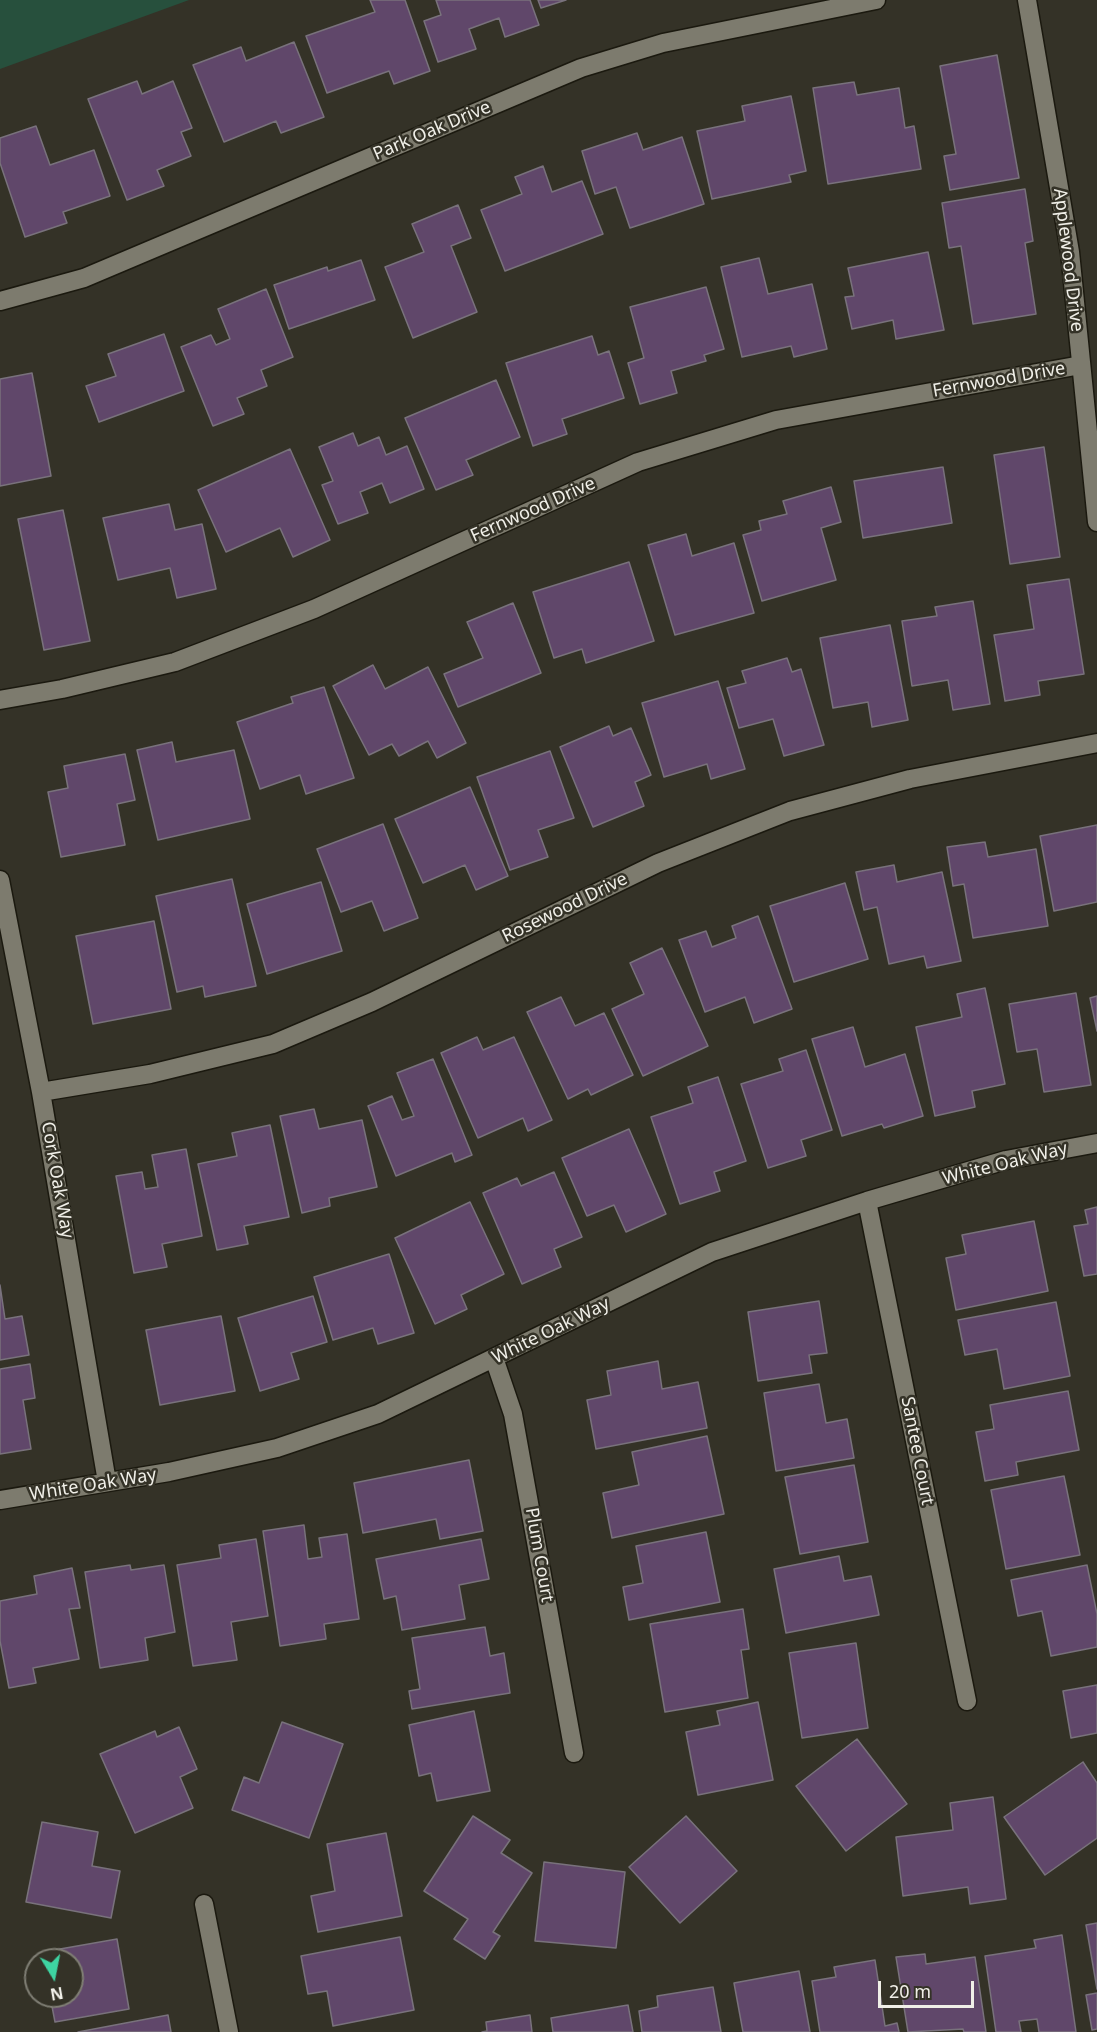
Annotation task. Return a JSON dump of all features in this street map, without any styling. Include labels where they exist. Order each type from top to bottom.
[{"type":"street","name":"Park Oak Drive","points":[[0,301],[84,278],[580,68],[663,43],[876,0]]},
{"type":"street","name":"Applewood Drive","points":[[1027,0],[1070,252],[1097,522]]},
{"type":"street","name":"Fernwood Drive","points":[[0,700],[62,689],[175,662],[314,609],[649,459],[776,420],[1081,365]]},
{"type":"street","name":"Rosewood Drive","points":[[41,1092],[150,1074],[273,1044],[372,1002],[658,863],[790,811],[910,779],[1097,743]]},
{"type":"street","name":"Cork Oak Way","points":[[0,880],[41,1092],[107,1482]]},
{"type":"street","name":"White Oak Way","points":[[0,1500],[169,1472],[277,1448],[378,1414],[712,1252],[867,1201],[1006,1160],[1097,1143]]},
{"type":"street","name":"Santee Court","points":[[867,1201],[967,1701]]},
{"type":"street","name":"Plum Court","points":[[494,1358],[513,1414],[574,1753]]},
{"type":"street","points":[[204,1904],[229,2032]]},
{"type":"green space","points":[[0,0],[189,0],[0,69]]},
{"type":"building","points":[[370,0],[405,0],[430,71],[394,84],[389,71],[327,93],[306,36],[375,12]]},
{"type":"building","points":[[436,0],[530,0],[539,25],[505,37],[499,18],[469,29],[476,49],[438,62],[424,21],[441,15]]},
{"type":"building","points":[[538,0],[566,0],[541,8]]},
{"type":"building","points":[[294,42],[324,117],[281,133],[276,121],[224,142],[193,65],[241,47],[246,61]]},
{"type":"building","points":[[997,55],[1019,178],[950,190],[944,156],[956,154],[940,66]]},
{"type":"building","points":[[137,81],[142,94],[173,81],[192,128],[181,132],[191,156],[157,170],[164,186],[127,200],[88,99]]},
{"type":"building","points":[[854,82],[857,95],[899,88],[905,128],[914,126],[921,169],[828,184],[813,88]]},
{"type":"building","points":[[791,96],[806,171],[789,175],[791,182],[712,199],[697,131],[745,121],[742,106]]},
{"type":"building","points":[[36,126],[50,165],[94,150],[110,196],[63,212],[67,223],[25,237],[0,163],[0,138]]},
{"type":"building","points":[[637,133],[643,150],[682,137],[704,204],[630,228],[616,187],[595,194],[582,151]]},
{"type":"building","points":[[543,166],[552,192],[582,181],[603,234],[505,271],[481,210],[522,194],[515,177]]},
{"type":"building","points":[[1025,189],[1033,241],[1025,243],[1036,314],[973,324],[961,246],[949,248],[942,203]]},
{"type":"building","points":[[458,205],[471,238],[451,246],[477,312],[413,338],[385,267],[424,252],[412,224]]},
{"type":"building","points":[[928,252],[944,330],[896,339],[893,320],[852,329],[845,297],[854,296],[848,268]]},
{"type":"building","points":[[759,258],[768,294],[812,284],[827,349],[794,357],[791,346],[742,357],[721,267]]},
{"type":"building","points":[[361,260],[375,300],[289,329],[274,285],[327,267],[328,271]]},
{"type":"building","points":[[706,287],[724,349],[704,355],[706,361],[671,371],[677,393],[640,404],[628,363],[644,358],[630,307]]},
{"type":"building","points":[[266,289],[293,357],[261,370],[267,386],[237,398],[244,414],[213,426],[181,347],[211,335],[216,345],[230,339],[218,309]]},
{"type":"building","points":[[164,334],[184,391],[99,422],[86,386],[116,376],[108,354]]},
{"type":"building","points":[[592,336],[598,355],[609,351],[624,398],[562,419],[567,434],[533,446],[506,363]]},
{"type":"building","points":[[32,373],[51,476],[0,486],[0,379]]},
{"type":"building","points":[[496,380],[520,437],[466,460],[473,475],[436,490],[405,418]]},
{"type":"building","points":[[353,433],[358,446],[379,437],[386,455],[407,446],[424,489],[390,503],[382,483],[360,492],[368,513],[338,524],[322,485],[333,481],[319,447]]},
{"type":"building","points":[[1044,447],[1060,557],[1010,564],[994,455]]},
{"type":"building","points":[[290,449],[330,540],[293,557],[280,528],[226,552],[198,490]]},
{"type":"building","points":[[943,467],[952,523],[863,538],[854,481]]},
{"type":"building","points":[[831,487],[841,522],[821,528],[836,580],[762,601],[743,535],[761,530],[759,521],[787,514],[783,501]]},
{"type":"building","points":[[169,504],[175,530],[202,524],[216,589],[177,598],[170,568],[118,580],[103,518]]},
{"type":"building","points":[[63,510],[90,641],[44,650],[18,519]]},
{"type":"building","points":[[686,534],[692,556],[734,543],[754,613],[675,635],[648,545]]},
{"type":"building","points":[[629,562],[654,641],[586,663],[582,649],[554,658],[533,592]]},
{"type":"building","points":[[1069,579],[1084,674],[1038,681],[1040,695],[1005,701],[994,635],[1034,629],[1027,585]]},
{"type":"building","points":[[973,601],[990,704],[953,710],[948,680],[912,686],[902,621],[937,616],[935,607]]},
{"type":"building","points":[[513,603],[541,673],[458,707],[444,674],[483,658],[467,622]]},
{"type":"building","points":[[890,625],[908,720],[872,727],[868,702],[833,708],[820,638]]},
{"type":"building","points":[[787,658],[792,672],[801,669],[824,745],[784,756],[773,719],[739,728],[727,688],[746,683],[742,671]]},
{"type":"building","points":[[373,665],[385,689],[428,667],[466,743],[437,758],[428,741],[399,756],[392,744],[369,755],[333,686]]},
{"type":"building","points":[[718,681],[745,769],[711,779],[707,764],[664,777],[642,703]]},
{"type":"building","points":[[324,687],[354,778],[306,794],[300,775],[260,789],[237,722],[293,703],[291,697]]},
{"type":"building","points":[[609,726],[613,736],[631,728],[651,775],[635,782],[644,806],[593,827],[560,747]]},
{"type":"building","points":[[172,742],[176,762],[234,750],[250,819],[158,840],[137,750]]},
{"type":"building","points":[[550,751],[574,818],[538,830],[548,857],[510,870],[477,777]]},
{"type":"building","points":[[125,754],[135,800],[117,804],[125,845],[61,857],[48,792],[68,788],[64,766]]},
{"type":"building","points":[[470,787],[508,876],[476,890],[465,865],[423,883],[395,819]]},
{"type":"building","points":[[383,824],[418,918],[384,931],[372,901],[341,912],[317,849]]},
{"type":"building","points":[[1097,825],[1097,902],[1054,911],[1040,836]]},
{"type":"building","points":[[985,842],[988,857],[1036,849],[1048,926],[973,938],[964,884],[953,886],[947,847]]},
{"type":"building","points":[[894,865],[897,882],[942,872],[961,961],[927,968],[924,956],[889,964],[877,907],[864,910],[856,872]]},
{"type":"building","points":[[232,879],[256,986],[205,997],[203,986],[177,992],[156,896]]},
{"type":"building","points":[[321,882],[342,951],[267,974],[247,904]]},
{"type":"building","points":[[845,883],[868,959],[794,982],[770,906]]},
{"type":"building","points":[[758,916],[792,1009],[754,1023],[745,997],[705,1012],[679,940],[706,931],[712,947],[736,938],[732,926]]},
{"type":"building","points":[[154,921],[171,1009],[93,1024],[76,936]]},
{"type":"building","points":[[662,948],[708,1046],[643,1076],[612,1009],[644,994],[630,963]]},
{"type":"building","points":[[985,988],[1005,1084],[972,1091],[975,1107],[935,1116],[916,1027],[962,1017],[957,994]]},
{"type":"building","points":[[1076,993],[1091,1085],[1044,1092],[1037,1049],[1017,1052],[1009,1004]]},
{"type":"building","points":[[1097,996],[1097,1031],[1090,998]]},
{"type":"building","points":[[561,997],[575,1026],[604,1013],[633,1075],[591,1095],[588,1089],[568,1099],[527,1012]]},
{"type":"building","points":[[853,1027],[865,1067],[905,1054],[923,1116],[884,1128],[882,1124],[842,1136],[812,1039]]},
{"type":"building","points":[[477,1037],[483,1050],[514,1037],[552,1120],[528,1131],[523,1118],[478,1138],[441,1053]]},
{"type":"building","points":[[806,1050],[832,1130],[801,1140],[806,1156],[768,1168],[741,1084],[783,1071],[779,1059]]},
{"type":"building","points":[[433,1059],[472,1155],[455,1162],[452,1153],[396,1176],[368,1106],[392,1096],[402,1120],[414,1116],[397,1073]]},
{"type":"building","points":[[718,1077],[746,1161],[714,1172],[720,1191],[680,1204],[651,1117],[693,1103],[688,1087]]},
{"type":"building","points":[[314,1109],[319,1129],[362,1120],[377,1187],[329,1198],[330,1206],[302,1213],[280,1116]]},
{"type":"building","points":[[270,1125],[289,1217],[244,1226],[248,1244],[217,1250],[198,1164],[237,1156],[232,1133]]},
{"type":"building","points":[[629,1129],[666,1214],[626,1232],[614,1205],[587,1216],[562,1158]]},
{"type":"building","points":[[186,1149],[202,1236],[162,1244],[167,1267],[134,1273],[116,1176],[142,1172],[145,1189],[158,1187],[152,1155]]},
{"type":"building","points":[[554,1172],[582,1237],[554,1249],[561,1267],[522,1284],[483,1193],[517,1178],[521,1186]]},
{"type":"building","points":[[470,1202],[504,1274],[461,1295],[467,1309],[435,1324],[395,1238]]},
{"type":"building","points":[[1097,1207],[1097,1274],[1084,1276],[1074,1226],[1088,1224],[1085,1210]]},
{"type":"building","points":[[1034,1221],[1048,1291],[956,1310],[946,1258],[966,1254],[962,1235]]},
{"type":"building","points":[[389,1254],[414,1333],[378,1344],[373,1328],[333,1340],[314,1277]]},
{"type":"building","points":[[0,1285],[5,1319],[22,1316],[29,1355],[0,1360]]},
{"type":"building","points":[[313,1296],[327,1342],[291,1353],[299,1379],[260,1391],[238,1318]]},
{"type":"building","points":[[819,1301],[827,1353],[809,1355],[812,1373],[758,1381],[748,1312]]},
{"type":"building","points":[[1056,1302],[1070,1376],[1004,1389],[997,1349],[965,1355],[958,1320]]},
{"type":"building","points":[[221,1316],[235,1391],[160,1405],[146,1330]]},
{"type":"building","points":[[658,1361],[662,1389],[698,1382],[707,1428],[596,1449],[587,1400],[611,1395],[607,1371]]},
{"type":"building","points":[[30,1364],[35,1398],[23,1400],[31,1449],[0,1454],[0,1369]]},
{"type":"building","points":[[819,1384],[826,1423],[847,1419],[854,1458],[776,1471],[764,1393]]},
{"type":"building","points":[[1068,1391],[1079,1450],[1016,1462],[1018,1475],[985,1481],[976,1432],[994,1429],[990,1405]]},
{"type":"building","points":[[707,1436],[724,1514],[612,1538],[603,1493],[639,1485],[632,1452]]},
{"type":"building","points":[[469,1460],[483,1531],[440,1539],[436,1519],[363,1533],[354,1483]]},
{"type":"building","points":[[854,1465],[868,1542],[800,1554],[785,1477]]},
{"type":"building","points":[[1064,1476],[1080,1555],[1006,1569],[991,1490]]},
{"type":"building","points":[[304,1525],[308,1559],[322,1557],[319,1538],[347,1534],[359,1619],[324,1624],[326,1639],[280,1646],[263,1531]]},
{"type":"building","points":[[706,1532],[720,1602],[629,1620],[623,1587],[643,1583],[636,1546]]},
{"type":"building","points":[[256,1539],[268,1616],[231,1622],[237,1660],[193,1666],[177,1565],[221,1558],[219,1545]]},
{"type":"building","points":[[481,1539],[489,1579],[459,1585],[465,1619],[402,1630],[396,1596],[384,1599],[376,1559]]},
{"type":"building","points":[[839,1556],[844,1581],[871,1576],[879,1615],[786,1633],[774,1569]]},
{"type":"building","points":[[130,1565],[131,1570],[164,1565],[175,1632],[145,1638],[148,1660],[100,1668],[85,1572]]},
{"type":"building","points":[[1087,1565],[1097,1614],[1097,1647],[1051,1656],[1042,1611],[1018,1616],[1011,1580]]},
{"type":"building","points":[[72,1568],[80,1608],[69,1609],[79,1659],[33,1668],[36,1683],[9,1688],[0,1641],[0,1601],[37,1594],[34,1576]]},
{"type":"building","points":[[743,1609],[749,1649],[741,1650],[748,1698],[665,1712],[650,1624]]},
{"type":"building","points":[[485,1627],[490,1656],[504,1653],[510,1693],[412,1709],[409,1691],[420,1689],[412,1638]]},
{"type":"building","points":[[856,1643],[868,1728],[802,1738],[789,1653]]},
{"type":"building","points":[[1097,1685],[1097,1733],[1071,1738],[1063,1691]]},
{"type":"building","points":[[758,1702],[773,1780],[698,1795],[686,1732],[720,1725],[717,1711]]},
{"type":"building","points":[[474,1711],[490,1791],[437,1801],[431,1773],[419,1776],[409,1725]]},
{"type":"building","points":[[282,1722],[343,1744],[309,1838],[232,1810],[244,1777],[259,1783]]},
{"type":"building","points":[[179,1727],[197,1769],[180,1777],[193,1808],[135,1833],[100,1754],[155,1731],[157,1737]]},
{"type":"building","points":[[857,1739],[907,1804],[846,1851],[796,1786]]},
{"type":"building","points":[[1083,1762],[1097,1783],[1097,1838],[1045,1875],[1004,1817]]},
{"type":"building","points":[[993,1797],[1006,1899],[970,1904],[968,1887],[903,1896],[896,1837],[953,1830],[950,1803]]},
{"type":"building","points":[[473,1816],[510,1840],[501,1853],[532,1873],[493,1932],[500,1936],[485,1959],[454,1939],[468,1919],[424,1891]]},
{"type":"building","points":[[686,1816],[737,1871],[680,1923],[629,1867]]},
{"type":"building","points":[[42,1822],[98,1832],[92,1866],[120,1871],[111,1918],[26,1902]]},
{"type":"building","points":[[386,1833],[402,1916],[318,1932],[311,1896],[335,1891],[327,1844]]},
{"type":"building","points":[[544,1862],[625,1872],[616,1948],[535,1941]]},
{"type":"building","points":[[1097,1923],[1097,1989],[1086,1925]]},
{"type":"building","points":[[1062,1935],[1076,2032],[1039,2032],[1037,2019],[1019,2021],[1021,2032],[996,2032],[985,1956],[1036,1948],[1034,1940]]},
{"type":"building","points":[[400,1937],[414,2010],[333,2026],[327,1991],[308,1994],[301,1956]]},
{"type":"building","points":[[117,1939],[129,2009],[55,2022],[52,2008],[84,2008],[84,1948],[66,1948]]},
{"type":"building","points":[[925,1954],[926,1964],[975,1957],[986,2032],[964,2032],[963,2029],[908,2032],[896,1957]]},
{"type":"building","points":[[875,1960],[885,2026],[897,2023],[899,2032],[820,2032],[812,1981],[836,1977],[834,1967]]},
{"type":"building","points":[[799,1971],[810,2032],[743,2032],[734,1983]]},
{"type":"building","points":[[713,1987],[721,2032],[642,2032],[639,2011],[658,2007],[657,1996]]},
{"type":"building","points":[[1097,1993],[1097,2029],[1092,2030],[1086,1995]]},
{"type":"building","points":[[628,2005],[633,2032],[553,2032],[551,2018]]},
{"type":"building","points":[[168,2015],[171,2032],[78,2032]]},
{"type":"building","points":[[530,2015],[532,2032],[482,2032],[487,2031],[486,2022]]}]
